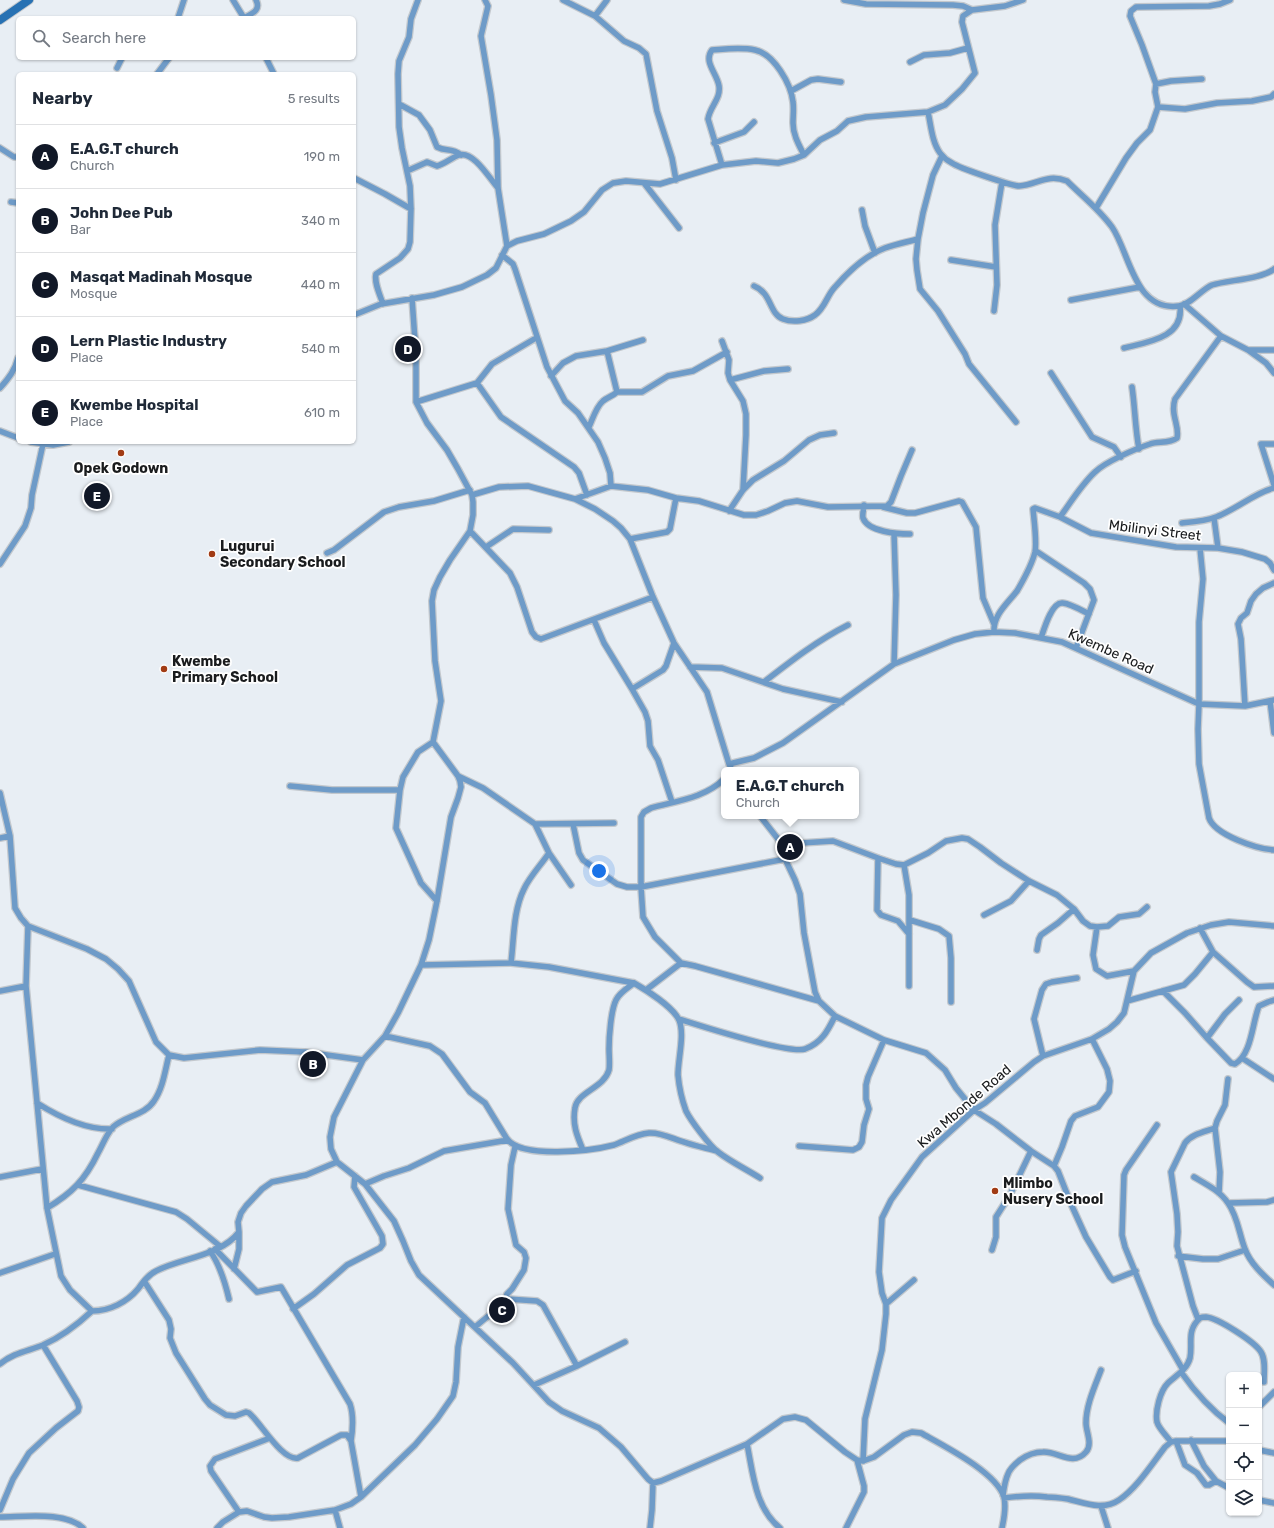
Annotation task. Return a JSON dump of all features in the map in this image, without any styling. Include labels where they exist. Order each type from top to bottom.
[{"type":"street","points":[[0,20],[29,0]]},
{"type":"street","points":[[179,16],[184,0]]},
{"type":"street","points":[[233,0],[243,16]]},
{"type":"street","points":[[248,16],[258,8],[256,0]]},
{"type":"street","points":[[384,304],[375,277],[376,274],[400,258],[408,249],[410,242],[411,209],[407,171],[402,148],[398,74],[399,61],[409,37],[411,19],[418,0]]},
{"type":"street","points":[[485,0],[488,6],[481,36],[497,140],[498,188],[507,246]]},
{"type":"street","points":[[563,0],[595,16],[624,41],[639,48],[646,54],[657,111],[672,158],[676,180]]},
{"type":"street","points":[[595,16],[607,0]]},
{"type":"street","points":[[844,0],[866,4],[953,5],[963,6],[972,10]]},
{"type":"street","points":[[356,314],[369,308],[384,304],[434,295],[462,287],[487,275],[496,268],[507,246],[517,241],[544,234],[571,222],[584,212],[602,190],[613,183],[626,181],[660,184],[722,165],[756,161],[778,163],[804,155],[820,140],[837,131],[848,121],[866,116],[928,112],[945,105],[962,90],[975,73],[962,22],[964,16],[972,10],[1005,6],[1023,0]]},
{"type":"street","points":[[1096,208],[1126,158],[1137,143],[1150,130],[1158,107],[1156,84],[1130,16],[1131,11],[1136,7],[1209,6],[1230,0]]},
{"type":"street","points":[[722,165],[714,143],[708,118],[709,112],[718,99],[719,86],[708,60],[709,54],[712,50],[733,48],[756,50],[773,61],[782,73],[791,91],[794,103],[794,136],[804,155]]},
{"type":"street","points":[[910,62],[924,55],[950,53],[968,48]]},
{"type":"street","points":[[117,68],[121,60]]},
{"type":"street","points":[[158,72],[168,60]]},
{"type":"street","points":[[267,60],[273,72]]},
{"type":"street","points":[[791,91],[810,80],[818,79],[841,82]]},
{"type":"street","points":[[1156,84],[1171,81],[1202,79]]},
{"type":"street","points":[[1158,107],[1185,108],[1217,103],[1252,101],[1271,97],[1274,94]]},
{"type":"street","points":[[399,104],[419,115],[430,130],[437,147],[444,150],[452,150],[461,155]]},
{"type":"street","points":[[928,112],[937,149],[942,156],[953,164],[1002,182],[1018,186],[1032,184],[1044,178],[1061,179],[1067,181],[1096,208],[1112,228],[1125,254],[1130,270],[1140,287],[1154,302],[1165,305],[1182,305],[1211,286],[1262,275],[1274,270]]},
{"type":"street","points":[[714,143],[744,132],[754,122]]},
{"type":"street","points":[[0,148],[16,157]]},
{"type":"street","points":[[407,171],[427,162],[440,166],[461,155],[468,155],[476,161],[498,188]]},
{"type":"street","points":[[942,156],[930,189],[918,239],[916,259],[920,288],[938,311],[965,354],[968,364],[1016,422]]},
{"type":"street","points":[[356,179],[411,209]]},
{"type":"street","points":[[994,312],[997,285],[995,225],[1002,182]]},
{"type":"street","points":[[644,183],[679,228]]},
{"type":"street","points":[[11,202],[16,203]]},
{"type":"street","points":[[862,210],[865,226],[875,253]]},
{"type":"street","points":[[754,286],[763,290],[776,314],[781,318],[793,321],[805,319],[816,315],[832,290],[842,278],[875,253],[886,248],[918,239]]},
{"type":"street","points":[[502,255],[513,264],[536,338],[551,376],[565,401],[578,413],[589,427],[606,458],[610,472],[611,486]]},
{"type":"street","points":[[951,260],[996,267]]},
{"type":"street","points":[[1071,300],[1140,287]]},
{"type":"street","points":[[412,298],[416,355],[416,402],[427,423],[447,450],[471,493],[473,515],[470,532],[446,565],[433,596],[432,622],[435,661],[441,701],[433,742],[418,752],[403,777],[400,790],[396,828],[421,883],[437,901]]},
{"type":"street","points":[[1182,305],[1221,336],[1248,350],[1266,363],[1274,373]]},
{"type":"street","points":[[1124,348],[1159,340],[1172,331],[1180,318],[1182,305]]},
{"type":"street","points":[[1060,517],[1096,472],[1114,460],[1151,443],[1173,441],[1177,438],[1178,434],[1173,415],[1175,399],[1221,336]]},
{"type":"street","points":[[416,402],[477,384],[492,364],[536,338]]},
{"type":"street","points":[[551,376],[563,364],[576,356],[607,351],[643,340]]},
{"type":"street","points":[[722,341],[728,360],[728,373],[730,380],[740,395],[746,414],[743,490]]},
{"type":"street","points":[[1248,350],[1274,350]]},
{"type":"street","points":[[607,351],[617,392]]},
{"type":"street","points":[[589,427],[599,406],[617,392],[642,392],[668,376],[693,371],[726,352]]},
{"type":"street","points":[[0,388],[10,377],[16,365]]},
{"type":"street","points":[[730,380],[764,371],[788,369]]},
{"type":"street","points":[[1051,373],[1092,437],[1114,447],[1121,457]]},
{"type":"street","points":[[477,384],[501,417],[574,467],[579,473],[587,495]]},
{"type":"street","points":[[1132,387],[1135,408],[1135,428],[1139,449]]},
{"type":"street","points":[[0,431],[16,437]]},
{"type":"street","points":[[729,511],[743,490],[754,480],[795,453],[809,440],[820,435],[834,433]]},
{"type":"street","points":[[0,564],[25,526],[31,508],[32,494],[43,444],[58,444]]},
{"type":"street","points":[[1182,523],[1214,518],[1274,487],[1260,444],[1274,444]]},
{"type":"street","points":[[880,507],[887,506],[891,502],[912,450]]},
{"type":"street","points":[[327,553],[334,550],[384,512],[399,507],[499,487],[528,486],[575,499],[595,509],[613,521],[630,539],[653,597],[674,643],[711,700],[730,767]]},
{"type":"street","points":[[575,499],[611,486],[648,490],[676,498],[699,501],[744,515],[756,515],[785,503],[797,501],[828,506],[864,505],[907,513],[915,513],[959,501],[962,502],[976,527],[983,598],[994,624]]},
{"type":"street","points":[[630,539],[667,532],[670,530],[676,498]]},
{"type":"street","points":[[864,505],[863,516],[867,524],[874,528],[894,534],[910,534]]},
{"type":"street","name":"Mbilinyi Street","points":[[1036,550],[1033,509],[1035,508],[1060,517],[1083,529],[1099,535],[1176,547],[1218,548],[1242,552],[1265,559],[1270,563],[1274,570]]},
{"type":"street","points":[[1214,518],[1218,548]]},
{"type":"street","points":[[486,547],[513,529],[549,530]]},
{"type":"street","points":[[470,532],[510,573],[517,588],[532,632],[540,639],[653,597]]},
{"type":"street","points":[[894,534],[896,595],[894,664]]},
{"type":"street","points":[[1200,548],[1203,579],[1198,622],[1199,764],[1211,823],[1216,828],[1237,840],[1267,850],[1274,850]]},
{"type":"street","points":[[994,632],[996,616],[1017,590],[1025,577],[1036,550],[1084,583],[1090,589],[1094,600],[1076,648]]},
{"type":"street","points":[[1245,706],[1241,639],[1238,624],[1241,618],[1247,613],[1251,601],[1256,594],[1263,588],[1274,583]]},
{"type":"street","points":[[1041,638],[1053,607],[1059,603],[1064,603],[1089,614]]},
{"type":"street","points":[[594,620],[604,643],[645,712],[648,721],[650,746],[658,760],[672,802]]},
{"type":"street","points":[[764,682],[792,660],[848,624]]},
{"type":"street","name":"Kwembe Road","points":[[729,764],[754,758],[782,743],[894,664],[954,640],[974,634],[994,632],[1015,633],[1062,642],[1199,704],[1245,706],[1272,700]]},
{"type":"street","points":[[632,689],[663,670],[668,661],[674,643]]},
{"type":"street","points":[[690,667],[722,668],[783,689],[842,702]]},
{"type":"street","points":[[1272,700],[1274,733]]},
{"type":"street","points":[[433,742],[458,776],[461,787],[451,817],[429,940],[421,965],[398,1013],[385,1036],[363,1060],[334,1117],[330,1137],[331,1149],[338,1162],[365,1184],[394,1222],[411,1261],[420,1275],[464,1318],[514,1363],[549,1402],[562,1411],[599,1428],[621,1447],[653,1483]]},
{"type":"street","points":[[458,776],[484,788],[535,824],[549,853],[571,885]]},
{"type":"street","points":[[721,782],[710,791],[698,796],[651,808],[644,812],[641,817],[641,887],[643,917],[655,937],[680,963],[819,1001]]},
{"type":"street","points":[[290,786],[332,790],[400,790]]},
{"type":"street","points":[[0,793],[10,836],[15,908],[21,918],[28,926],[45,934],[87,949],[106,959],[118,969],[129,981],[156,1042],[169,1055],[184,1058],[260,1050],[305,1052],[363,1060]]},
{"type":"street","points":[[762,819],[778,839],[800,894],[804,932],[815,992],[819,1001],[835,1016],[884,1040],[926,1053],[937,1062],[945,1070],[956,1088],[974,1110],[996,1124],[1030,1151],[1054,1166],[1058,1171],[1086,1237],[1110,1277],[1113,1280],[1136,1271]]},
{"type":"street","points":[[535,824],[614,824]]},
{"type":"street","points":[[573,824],[579,853],[583,860],[617,884],[628,887],[641,887],[785,859]]},
{"type":"street","points":[[0,838],[10,836]]},
{"type":"street","points":[[778,839],[801,843],[833,841],[878,858],[904,865],[928,853],[946,841],[954,838],[968,839],[1029,881],[1057,895],[1074,909],[1083,921],[1097,927],[1108,926],[1119,917],[1139,914],[1147,907]]},
{"type":"street","points":[[511,963],[517,912],[521,897],[529,881],[549,853]]},
{"type":"street","points":[[878,858],[877,910],[881,915],[898,921],[909,934]]},
{"type":"street","points":[[904,865],[909,895],[909,986]]},
{"type":"street","points":[[984,916],[1011,901],[1029,881]]},
{"type":"street","points":[[1038,950],[1039,938],[1041,935],[1074,909]]},
{"type":"street","points":[[910,920],[940,929],[949,936],[951,958],[951,1002]]},
{"type":"street","points":[[1097,927],[1094,955],[1096,969],[1107,976],[1134,971],[1151,953],[1200,928],[1229,922],[1274,926],[1274,929]]},
{"type":"street","points":[[28,926],[26,986],[42,1169],[47,1208],[56,1254],[64,1283],[92,1311]]},
{"type":"street","points":[[1200,928],[1214,952],[1247,982],[1254,987],[1274,986]]},
{"type":"street","points":[[1127,1001],[1179,987],[1188,982],[1214,952]]},
{"type":"street","points":[[421,965],[511,963],[549,967],[634,983],[664,1004],[679,1019],[766,1044],[793,1050],[804,1049],[824,1036],[835,1016]]},
{"type":"street","points":[[646,990],[680,963]]},
{"type":"street","name":"Kwa Mbonde Road","points":[[846,1528],[864,1492],[860,1460],[865,1419],[882,1350],[886,1304],[882,1293],[879,1272],[882,1224],[885,1211],[891,1200],[922,1157],[974,1110],[1043,1056],[1092,1039],[1109,1029],[1117,1022],[1124,1013],[1134,971]]},
{"type":"street","points":[[1043,1056],[1034,1019],[1042,990],[1046,984],[1077,978]]},
{"type":"street","points":[[583,1150],[573,1123],[575,1107],[580,1099],[606,1077],[609,1069],[609,1039],[614,1005],[616,999],[621,993],[634,983]]},
{"type":"street","points":[[0,992],[26,986]]},
{"type":"street","points":[[1163,991],[1231,1063],[1235,1064],[1242,1058],[1249,1043],[1259,1006],[1274,1000]]},
{"type":"street","points":[[1207,1038],[1225,1014],[1239,1000]]},
{"type":"street","points":[[679,1019],[681,1029],[678,1074],[686,1111],[696,1126],[717,1151]]},
{"type":"street","points":[[385,1036],[430,1046],[436,1049],[448,1062],[470,1092],[485,1103],[508,1140],[515,1146],[539,1151],[569,1152],[613,1145],[648,1133],[662,1135],[717,1151],[760,1178]]},
{"type":"street","points":[[1054,1166],[1071,1121],[1075,1116],[1098,1107],[1109,1092],[1110,1081],[1107,1068],[1092,1039]]},
{"type":"street","points":[[799,1146],[853,1150],[859,1147],[862,1142],[864,1125],[869,1109],[866,1099],[866,1085],[884,1040]]},
{"type":"street","points":[[47,1208],[63,1198],[78,1184],[95,1159],[112,1129],[151,1105],[160,1090],[169,1055]]},
{"type":"street","points":[[1242,1058],[1274,1079]]},
{"type":"street","points":[[1220,1193],[1220,1172],[1215,1128],[1225,1105],[1228,1079]]},
{"type":"street","points":[[37,1103],[50,1112],[92,1128],[112,1129]]},
{"type":"street","points":[[1157,1125],[1124,1175],[1122,1235],[1125,1247],[1156,1323],[1182,1371],[1192,1387],[1205,1402],[1226,1420]]},
{"type":"street","points":[[1198,1319],[1178,1256],[1177,1214],[1171,1172],[1188,1139],[1192,1136],[1215,1128]]},
{"type":"street","points":[[365,1184],[408,1168],[444,1151],[508,1140]]},
{"type":"street","points":[[475,1327],[500,1308],[507,1299],[507,1294],[524,1270],[526,1258],[524,1252],[516,1245],[508,1209],[511,1165],[515,1146]]},
{"type":"street","points":[[992,1250],[996,1237],[996,1217],[1010,1195],[1030,1151]]},
{"type":"street","points":[[234,1269],[239,1249],[238,1222],[241,1213],[262,1189],[272,1182],[306,1175],[338,1162]]},
{"type":"street","points":[[0,1177],[42,1169]]},
{"type":"street","points":[[293,1309],[314,1294],[347,1265],[380,1248],[383,1244],[382,1236],[354,1187],[355,1176]]},
{"type":"street","points":[[1194,1177],[1220,1193],[1228,1203],[1235,1215],[1245,1250],[1261,1273],[1274,1285]]},
{"type":"street","points":[[78,1184],[176,1212],[187,1219],[257,1292],[281,1287],[350,1404],[353,1412],[351,1441],[361,1497]]},
{"type":"street","points":[[1228,1203],[1268,1202],[1274,1200]]},
{"type":"street","points":[[0,1364],[7,1358],[20,1352],[43,1345],[67,1331],[92,1311],[104,1310],[117,1306],[137,1290],[153,1272],[163,1267],[215,1249],[230,1242],[239,1232]]},
{"type":"street","points":[[215,1249],[215,1258],[229,1299]]},
{"type":"street","points":[[1178,1256],[1218,1259],[1245,1250]]},
{"type":"street","points":[[0,1273],[56,1254]]},
{"type":"street","points":[[886,1304],[914,1280]]},
{"type":"street","points":[[144,1281],[169,1320],[171,1329],[170,1338],[176,1353],[205,1399],[210,1404],[226,1415],[235,1416],[246,1412],[249,1413],[288,1457],[294,1459],[341,1435],[347,1435],[351,1441]]},
{"type":"street","points":[[507,1299],[536,1301],[544,1305],[577,1366]]},
{"type":"street","points":[[1216,1481],[1206,1485],[1197,1473],[1185,1465],[1174,1442],[1157,1422],[1157,1410],[1164,1387],[1182,1371],[1190,1358],[1190,1343],[1193,1326],[1198,1319],[1206,1317],[1224,1324],[1254,1345],[1261,1352],[1264,1360],[1264,1382]]},
{"type":"street","points":[[217,1528],[223,1522],[239,1512],[246,1511],[272,1518],[335,1510],[350,1504],[361,1497],[415,1446],[437,1419],[452,1396],[456,1382],[458,1347],[464,1318]]},
{"type":"street","points":[[534,1385],[625,1342]]},
{"type":"street","points":[[0,1510],[13,1479],[29,1453],[56,1428],[78,1411],[78,1401],[43,1345]]},
{"type":"street","points":[[1002,1528],[1004,1521],[1003,1496],[1008,1473],[1015,1464],[1029,1454],[1044,1452],[1057,1454],[1068,1459],[1074,1459],[1084,1454],[1088,1449],[1089,1443],[1086,1422],[1087,1412],[1101,1370]]},
{"type":"street","points":[[1262,1404],[1274,1392]]},
{"type":"street","points":[[653,1483],[661,1481],[747,1444],[783,1419],[795,1417],[806,1420],[830,1441],[860,1460],[874,1457],[904,1435],[912,1432],[921,1433],[971,1463],[994,1480],[1003,1496]]},
{"type":"street","points":[[239,1512],[211,1471],[210,1466],[216,1459],[270,1438]]},
{"type":"street","points":[[1003,1496],[1045,1496],[1101,1506],[1115,1503],[1124,1496],[1165,1447],[1174,1442],[1226,1439]]},
{"type":"street","points":[[1191,1440],[1204,1466],[1216,1481],[1226,1486]]},
{"type":"street","points":[[747,1444],[762,1507],[768,1516],[780,1528]]},
{"type":"street","points":[[1262,1451],[1274,1453]]},
{"type":"street","points":[[650,1528],[653,1483]]},
{"type":"street","points":[[1262,1501],[1274,1503]]},
{"type":"street","points":[[1101,1506],[1108,1528]]},
{"type":"street","points":[[335,1510],[340,1528]]},
{"type":"street","points":[[0,1517],[65,1518],[77,1523],[83,1528]]},
{"type":"place","name":"Lern Plastic Industry","points":[[408,349]]},
{"type":"place","name":"Opek Godown","points":[[121,453]]},
{"type":"place","name":"Kwembe Hospital","points":[[97,496]]},
{"type":"place","name":"Lugurui Secondary School","points":[[212,554]]},
{"type":"place","name":"Kwembe Primary School","points":[[164,669]]},
{"type":"place","name":"E.A.G.T church","points":[[790,847]]},
{"type":"place","name":"John Dee Pub","points":[[313,1064]]},
{"type":"place","name":"Mlimbo Nusery School","points":[[995,1191]]},
{"type":"place","name":"Masqat Madinah Mosque","points":[[502,1310]]}]
